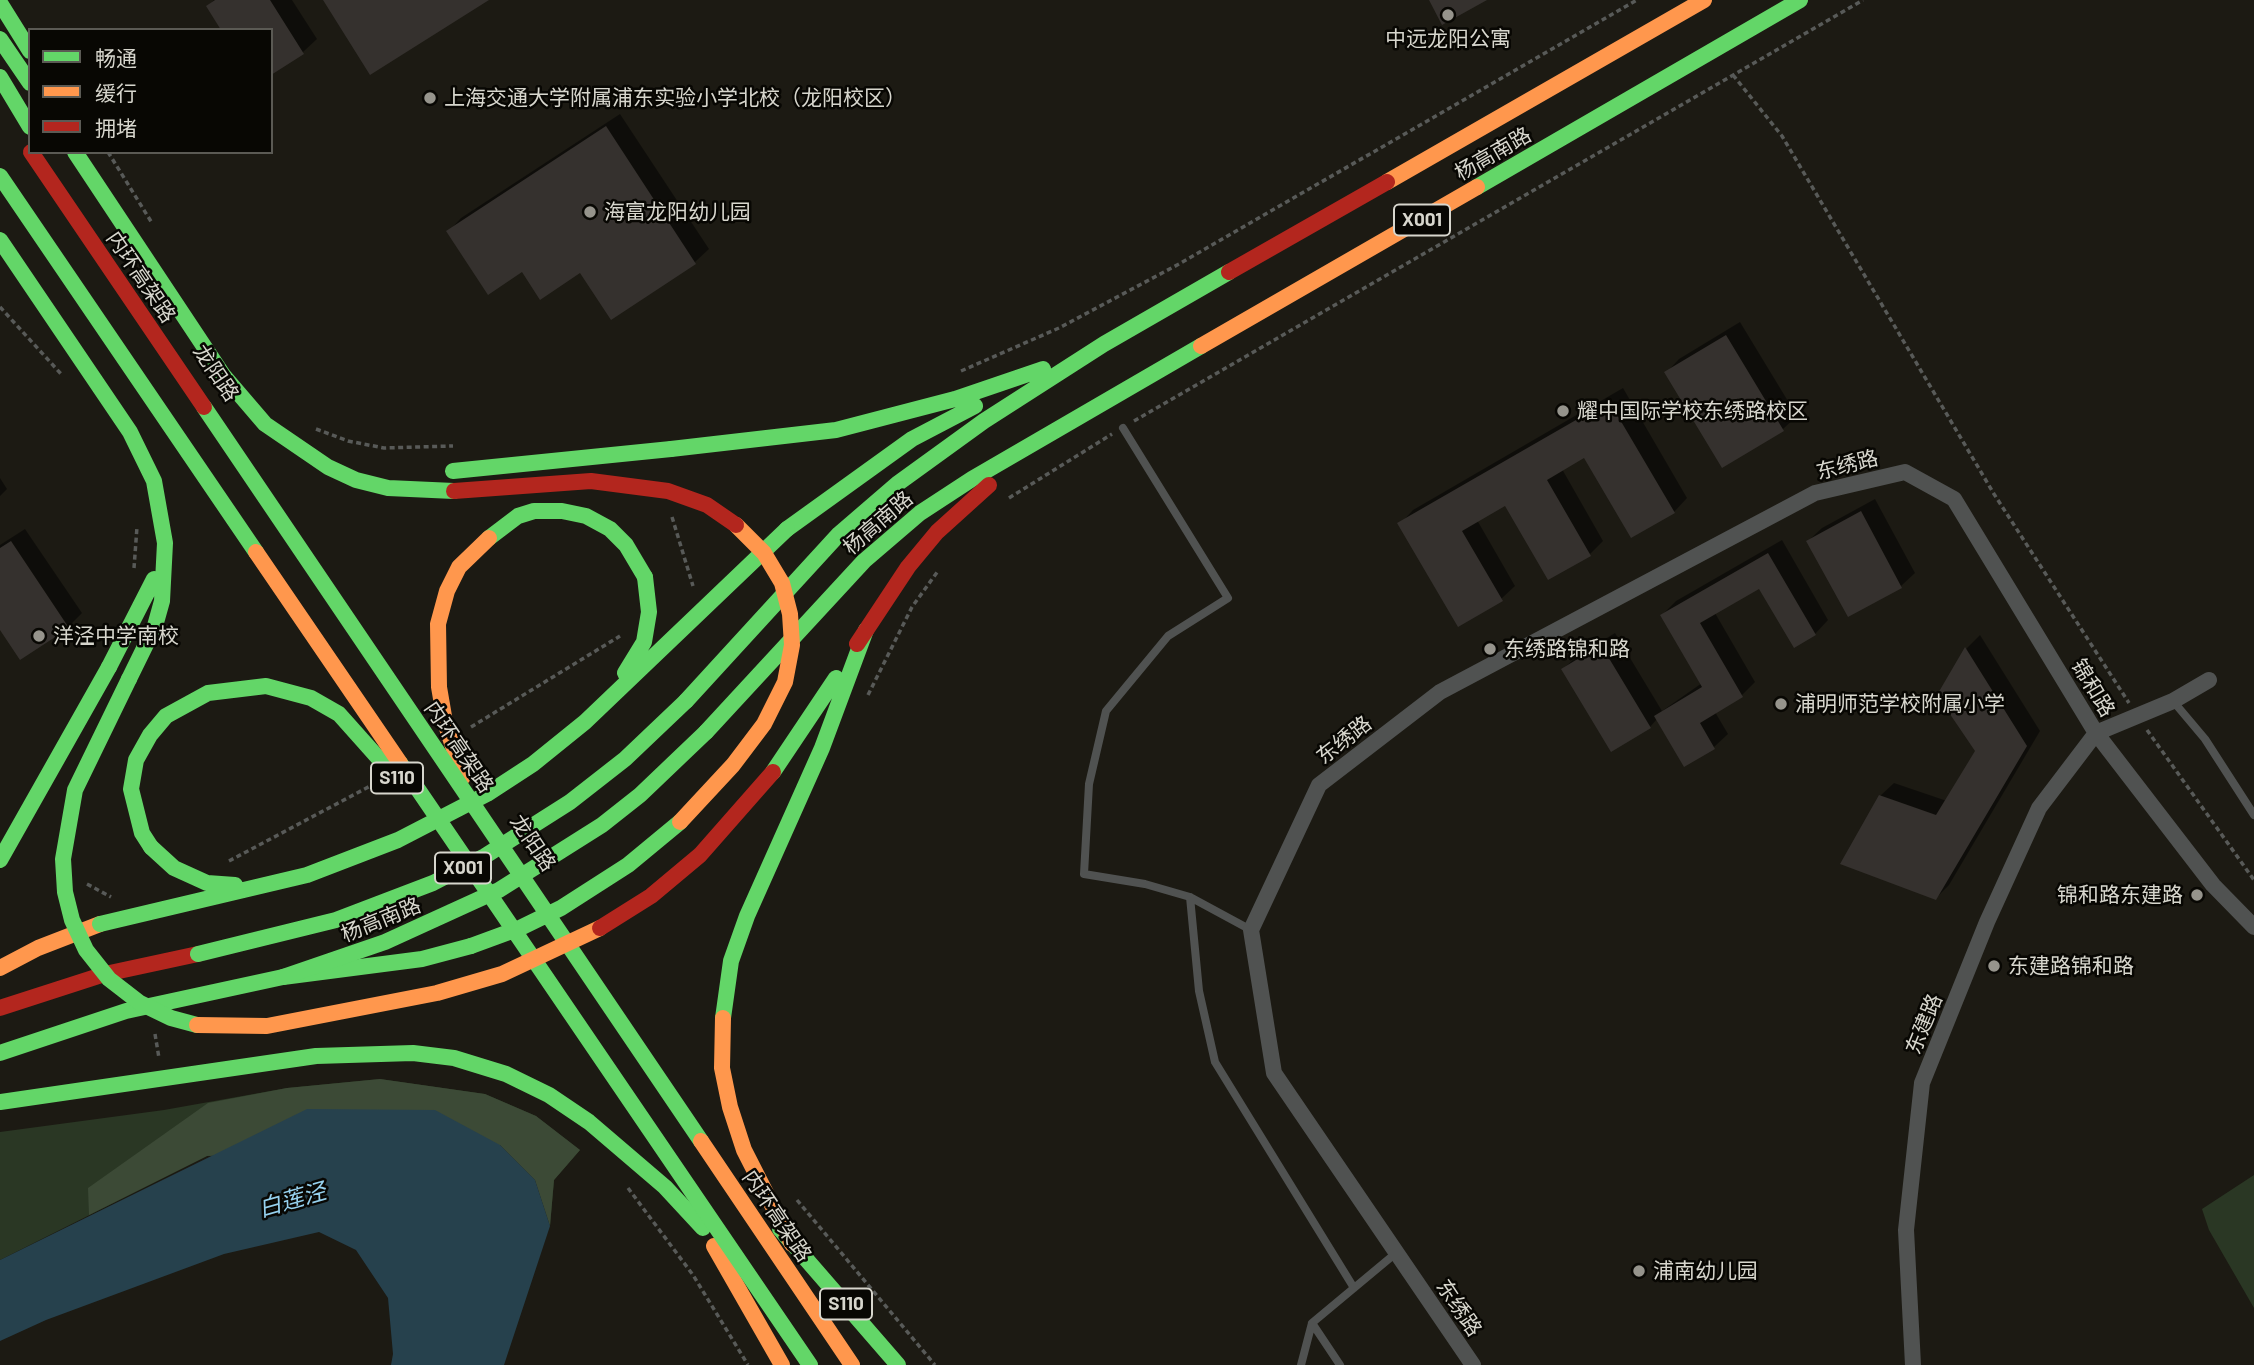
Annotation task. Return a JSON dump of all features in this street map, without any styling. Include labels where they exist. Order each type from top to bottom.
[{"type":"main road","name":"杨高南路","points":[[0,1008],[105,974],[336,920],[433,883],[543,821],[597,783],[686,701],[822,552],[878,501],[984,421],[1104,344],[1704,0]]},
{"type":"main road","name":"杨高南路","points":[[0,1053],[126,1011],[283,976],[385,943],[499,890],[602,825],[640,795],[706,732],[832,595],[911,521],[972,479],[1800,0]]},
{"type":"main road","points":[[0,3],[28,48]]},
{"type":"main road","points":[[0,39],[28,80]]},
{"type":"main road","points":[[0,77],[28,124]]},
{"type":"main road","points":[[0,99],[28,135]]},
{"type":"main road","name":"内环高架路","points":[[0,106],[28,141]]},
{"type":"main road","name":"内环高架路","points":[[39,154],[852,1365]]},
{"type":"main road","name":"龙阳路","points":[[39,154],[695,1120],[792,1244],[898,1365]]},
{"type":"main road","points":[[76,154],[244,402],[283,439],[328,467],[367,483],[388,488],[454,491],[591,481],[668,491],[707,505],[737,526],[764,553],[782,583],[790,614],[792,645],[785,682],[764,724],[704,799],[628,865],[561,908],[520,928],[422,959],[283,976]]},
{"type":"main road","points":[[83,154],[108,203]]},
{"type":"main road","points":[[0,176],[810,1365]]},
{"type":"main road","name":"S110","points":[[0,199],[703,1228],[782,1365]]},
{"type":"main road","points":[[0,240],[42,299],[145,457],[161,510],[165,543],[162,601],[155,626],[75,790],[63,859],[65,892],[72,920],[86,950],[109,979],[140,1003],[171,1018],[202,1026],[267,1026],[401,1001],[502,974],[591,934],[651,896],[700,855],[738,815],[773,772],[908,567],[937,532],[1044,439]]},
{"type":"main road","points":[[0,258],[42,299]]},
{"type":"main road","points":[[304,452],[355,470],[381,474],[440,472],[785,437],[886,419],[1032,373],[1104,344]]},
{"type":"main road","points":[[0,968],[38,948],[100,924],[307,875],[398,840],[487,794],[533,764],[584,722],[787,528],[912,439],[1104,344]]},
{"type":"main road","points":[[463,777],[445,722],[439,687],[438,624],[447,591],[459,567],[480,544],[518,516],[534,511],[562,511],[586,516],[610,529],[626,545],[645,577],[649,612],[645,642],[626,673],[584,722]]},
{"type":"main road","points":[[0,860],[109,667],[155,579],[165,543]]},
{"type":"main road","points":[[792,1244],[744,1150],[730,1107],[722,1068],[724,995],[731,961],[747,916],[821,748],[866,629]]},
{"type":"main road","points":[[307,875],[244,885],[207,883],[174,868],[151,846],[142,833],[131,789],[136,760],[150,735],[166,716],[208,693],[266,686],[311,698],[339,714],[399,780]]},
{"type":"main road","points":[[0,1102],[316,1056],[413,1053],[454,1059],[506,1074],[549,1095],[589,1122],[665,1187],[703,1228]]},
{"type":"street","name":"锦和路","points":[[1905,472],[1954,499],[2096,733],[2213,885],[2254,927]]},
{"type":"street","name":"东绣路","points":[[1473,1365],[1274,1073],[1251,930],[1320,785],[1440,692],[1815,493],[1905,472]]},
{"type":"street","points":[[2096,733],[2173,701],[2209,680]]},
{"type":"street","name":"东建路","points":[[1913,1365],[1906,1230],[1922,1083],[1987,922],[2039,808],[2096,733]]},
{"type":"lane","points":[[1122,428],[1228,598],[1168,636],[1106,711],[1089,785],[1084,874],[1145,884],[1190,897],[1251,930]]},
{"type":"lane","points":[[2173,701],[2205,739],[2254,815]]},
{"type":"lane","points":[[1190,897],[1199,991],[1215,1062],[1354,1288]]},
{"type":"lane","points":[[1301,1365],[1312,1323],[1396,1252]]},
{"type":"lane","points":[[1312,1323],[1339,1365]]},
{"type":"path","points":[[953,374],[1059,328],[1180,264],[1637,0]]},
{"type":"path","points":[[1006,501],[1055,467],[1863,0]]},
{"type":"path","points":[[1732,75],[1782,136],[1994,494],[2138,717],[2254,880]]},
{"type":"path","points":[[109,154],[153,224]]},
{"type":"path","points":[[0,307],[64,379]]},
{"type":"path","points":[[313,428],[348,441],[384,448],[460,445]]},
{"type":"path","points":[[131,578],[137,540],[137,515]]},
{"type":"path","points":[[866,699],[912,607],[942,566]]},
{"type":"path","points":[[461,733],[620,636]]},
{"type":"path","points":[[224,864],[382,780]]},
{"type":"path","points":[[153,1024],[159,1063]]},
{"type":"path","points":[[626,1185],[693,1275],[748,1365]]},
{"type":"path","points":[[795,1198],[935,1365]]},
{"type":"green space","points":[[380,1079],[485,1094],[536,1116],[580,1150],[554,1180],[550,1226],[535,1180],[500,1145],[207,1156],[0,1260],[0,1132],[164,1110],[287,1088]]},
{"type":"green space","points":[[380,1079],[485,1094],[536,1116],[580,1150],[554,1180],[550,1226],[535,1180],[500,1145],[207,1156],[89,1215],[88,1188],[208,1103],[287,1088]]},
{"type":"green space","points":[[2254,1175],[2254,1308],[2209,1230],[2202,1209]]},
{"type":"water","name":"白莲泾","points":[[307,1109],[435,1110],[500,1145],[535,1180],[550,1226],[504,1365],[391,1365],[393,1354],[388,1298],[356,1250],[319,1232],[224,1254],[46,1320],[0,1341],[0,1260]]},
{"type":"building","points":[[215,0],[270,0],[304,54],[273,74],[273,28],[220,28],[206,6]]},
{"type":"building","points":[[323,0],[489,0],[370,75]]},
{"type":"building","name":"中远龙阳公寓","points":[[1429,0],[1487,0],[1442,25]]},
{"type":"building","points":[[606,126],[696,264],[611,320],[580,273],[540,300],[522,272],[488,295],[446,231]]},
{"type":"building","points":[[1726,335],[1784,431],[1722,468],[1664,372]]},
{"type":"building","points":[[1609,401],[1675,513],[1631,538],[1584,458],[1547,480],[1591,556],[1548,580],[1505,506],[1462,531],[1503,601],[1458,627],[1397,523]]},
{"type":"building","points":[[1861,511],[1902,588],[1848,617],[1806,541]]},
{"type":"building","points":[[11,541],[69,628],[20,660],[0,630],[0,548]]},
{"type":"building","points":[[1768,553],[1816,635],[1794,648],[1759,589],[1700,623],[1743,697],[1700,723],[1715,749],[1684,767],[1654,716],[1702,687],[1660,615]]},
{"type":"building","points":[[1601,645],[1651,728],[1611,752],[1561,669]]},
{"type":"building","points":[[1965,647],[2027,746],[1936,900],[1840,864],[1879,795],[1936,815],[1975,751],[1937,695]]},
{"type":"traffic: fast","points":[[1477,187],[1800,0]]},
{"type":"traffic: fast","points":[[0,3],[28,48]]},
{"type":"traffic: fast","points":[[0,39],[28,80]]},
{"type":"traffic: fast","points":[[0,77],[28,124]]},
{"type":"traffic: fast","points":[[76,154],[223,375],[265,424],[328,467],[356,480],[388,488],[454,491]]},
{"type":"traffic: fast","points":[[0,176],[256,552]]},
{"type":"traffic: fast","points":[[0,240],[130,432],[154,481],[165,543],[162,601],[155,626],[129,679]]},
{"type":"traffic: fast","points":[[686,701],[839,534],[897,484],[984,421],[1104,344],[1229,272]]},
{"type":"traffic: fast","points":[[706,732],[864,561],[920,513],[972,479],[1201,346]]},
{"type":"traffic: fast","points":[[671,449],[836,430],[955,399],[1043,369]]},
{"type":"traffic: fast","points":[[787,529],[912,439],[975,406]]},
{"type":"traffic: fast","points":[[204,407],[701,1141]]},
{"type":"traffic: fast","points":[[453,471],[671,449]]},
{"type":"traffic: fast","points":[[489,538],[518,516],[534,511],[562,511],[586,516],[610,529],[626,545],[645,577]]},
{"type":"traffic: fast","points":[[100,924],[307,875],[398,840],[487,794],[533,764],[585,722],[787,529]]},
{"type":"traffic: fast","points":[[625,673],[644,642],[649,612],[645,577]]},
{"type":"traffic: fast","points":[[109,667],[154,579]]},
{"type":"traffic: fast","points":[[723,1018],[731,961],[747,916],[822,748],[866,630]]},
{"type":"traffic: fast","points":[[0,860],[109,667]]},
{"type":"traffic: fast","points":[[773,772],[836,678]]},
{"type":"traffic: fast","points":[[129,679],[75,790],[63,859],[65,892],[72,920],[86,950],[109,979],[140,1003],[171,1018],[197,1025]]},
{"type":"traffic: fast","points":[[151,847],[142,833],[131,789],[136,760],[150,735],[166,716],[208,693],[266,686],[311,698],[339,714],[397,779]]},
{"type":"traffic: fast","points":[[198,954],[336,920],[433,883],[485,856],[570,802],[625,759],[686,701]]},
{"type":"traffic: fast","points":[[283,977],[385,942],[499,890],[602,825],[640,795],[706,732]]},
{"type":"traffic: fast","points":[[400,763],[810,1365]]},
{"type":"traffic: fast","points":[[471,946],[520,928],[561,908],[628,865],[680,822]]},
{"type":"traffic: fast","points":[[151,847],[174,868],[207,883],[235,885]]},
{"type":"traffic: fast","points":[[0,1053],[126,1011],[283,977],[422,959],[471,946]]},
{"type":"traffic: fast","points":[[0,1102],[316,1056],[413,1053],[454,1058],[506,1074],[549,1095],[589,1122],[665,1187],[703,1228]]},
{"type":"traffic: fast","points":[[780,1229],[898,1365]]},
{"type":"traffic: slow","points":[[1387,182],[1704,0]]},
{"type":"traffic: slow","points":[[1201,346],[1477,187]]},
{"type":"traffic: slow","points":[[680,822],[733,765],[764,724],[785,682],[792,645],[790,614],[782,583],[764,553],[736,525]]},
{"type":"traffic: slow","points":[[463,777],[445,722],[439,687],[438,624],[447,591],[459,567],[489,538]]},
{"type":"traffic: slow","points":[[256,552],[400,763]]},
{"type":"traffic: slow","points":[[0,968],[38,948],[100,924]]},
{"type":"traffic: slow","points":[[197,1025],[267,1026],[437,993],[502,974],[600,928]]},
{"type":"traffic: slow","points":[[723,1018],[722,1068],[730,1107],[744,1150],[792,1244]]},
{"type":"traffic: slow","points":[[701,1141],[852,1365]]},
{"type":"traffic: slow","points":[[714,1246],[782,1365]]},
{"type":"traffic: jam","points":[[32,154],[204,407]]},
{"type":"traffic: jam","points":[[1229,272],[1387,182]]},
{"type":"traffic: jam","points":[[454,491],[591,481],[668,491],[707,505],[736,525]]},
{"type":"traffic: jam","points":[[857,644],[908,567],[937,532],[989,485]]},
{"type":"traffic: jam","points":[[600,928],[651,896],[700,855],[773,772]]},
{"type":"traffic: jam","points":[[0,1008],[105,974],[198,954]]},
{"type":"place","name":"中远龙阳公寓","points":[[1448,15]]},
{"type":"place","name":"上海交通大学附属浦东实验小学北校（龙阳校区）","points":[[430,98]]},
{"type":"place","name":"海富龙阳幼儿园","points":[[590,212]]},
{"type":"place","name":"耀中国际学校东绣路校区","points":[[1563,411]]},
{"type":"place","name":"洋泾中学南校","points":[[39,636]]},
{"type":"place","name":"东绣路锦和路","points":[[1490,649]]},
{"type":"place","name":"浦明师范学校附属小学","points":[[1781,704]]},
{"type":"place","name":"锦和路东建路","points":[[2197,895]]},
{"type":"place","name":"东建路锦和路","points":[[1994,966]]},
{"type":"place","name":"浦南幼儿园","points":[[1639,1271]]}]
